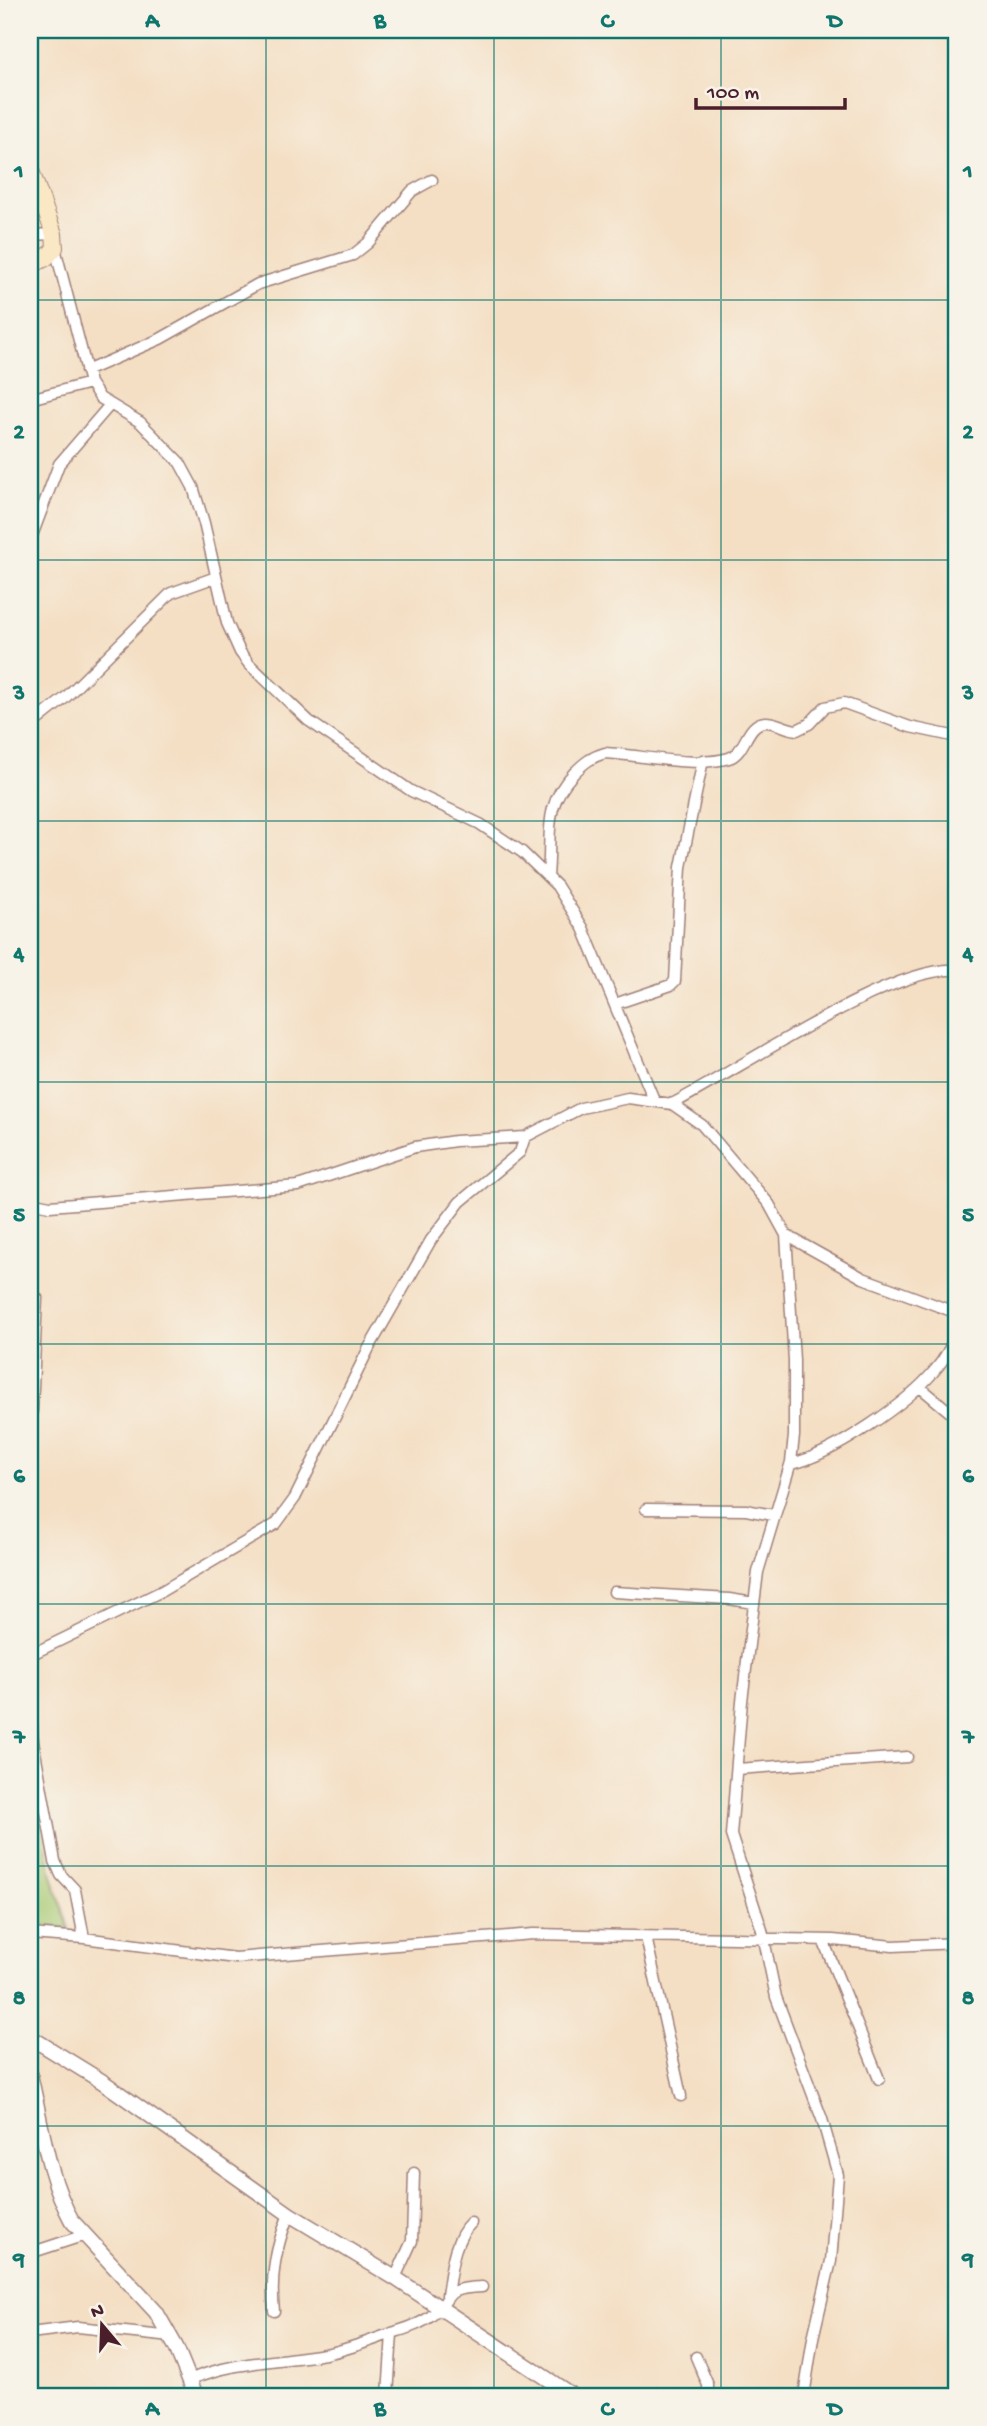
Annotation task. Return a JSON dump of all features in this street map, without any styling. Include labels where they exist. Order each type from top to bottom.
[{"type":"main road","points":[[30,168],[54,241],[46,258],[30,266]]},
{"type":"street","points":[[86,371],[160,338],[258,284],[353,255],[368,243],[412,191],[432,180]]},
{"type":"street","points":[[30,235],[54,241],[90,383],[109,406],[140,422],[180,463],[197,499],[224,615],[240,652],[290,705],[411,790],[480,824],[522,852],[548,876],[583,928],[654,1100]]},
{"type":"street","points":[[30,398],[90,383]]},
{"type":"street","points":[[30,541],[59,464],[109,406]]},
{"type":"street","points":[[30,726],[65,698],[171,593],[216,577]]},
{"type":"street","points":[[548,876],[554,798],[586,761],[606,753],[703,760],[736,755],[750,733],[762,723],[797,730],[809,724],[819,711],[832,704],[855,705],[910,727],[957,737]]},
{"type":"street","points":[[615,1004],[671,985],[675,981],[681,867],[703,760]]},
{"type":"street","points":[[671,1104],[821,1021],[902,980],[930,971],[957,970]]},
{"type":"street","points":[[30,1202],[50,1206],[271,1190],[316,1181],[415,1147],[455,1141],[524,1137],[557,1118],[595,1104],[628,1098],[671,1104],[702,1125],[721,1144],[769,1204],[786,1235],[794,1360],[794,1436],[790,1464],[758,1572],[731,1835],[765,1941],[776,1997],[822,2119],[838,2175],[831,2261],[810,2351],[804,2396]]},
{"type":"street","points":[[30,1655],[162,1591],[276,1524],[295,1498],[380,1327],[431,1240],[460,1202],[520,1152],[524,1137]]},
{"type":"street","points":[[786,1235],[863,1278],[957,1313]]},
{"type":"street","points":[[30,1454],[37,1298]]},
{"type":"street","points":[[790,1464],[819,1454],[920,1387],[937,1368],[957,1333]]},
{"type":"street","points":[[920,1387],[957,1418]]},
{"type":"street","points":[[646,1508],[746,1510],[773,1515]]},
{"type":"street","points":[[614,1592],[729,1598],[754,1603]]},
{"type":"street","points":[[30,1703],[33,1741],[49,1814],[55,1861],[61,1875],[75,1890],[84,1938]]},
{"type":"street","points":[[737,1769],[906,1757]]},
{"type":"street","points":[[30,1934],[84,1938],[234,1958],[533,1934],[765,1941],[823,1940],[893,1947],[955,1944]]},
{"type":"street","points":[[646,1937],[681,2096]]},
{"type":"street","points":[[823,1940],[879,2079]]},
{"type":"street","points":[[30,2037],[103,2082],[289,2214],[395,2278],[443,2301],[573,2396]]},
{"type":"street","points":[[30,2076],[32,2095],[51,2171],[63,2204],[72,2221],[156,2312],[172,2337],[196,2396]]},
{"type":"street","points":[[395,2278],[412,2241],[414,2174]]},
{"type":"street","points":[[274,2311],[271,2284],[274,2261],[289,2214]]},
{"type":"street","points":[[443,2301],[463,2231],[471,2223]]},
{"type":"street","points":[[30,2253],[85,2235]]},
{"type":"street","points":[[189,2381],[225,2367],[329,2353],[392,2333],[425,2320],[459,2288],[482,2287]]},
{"type":"street","points":[[30,2333],[78,2327],[172,2337]]},
{"type":"street","points":[[388,2396],[392,2333]]},
{"type":"street","points":[[696,2357],[708,2385],[708,2396]]},
{"type":"green space","points":[[30,1763],[52,1876],[69,1929],[30,1923]]}]
